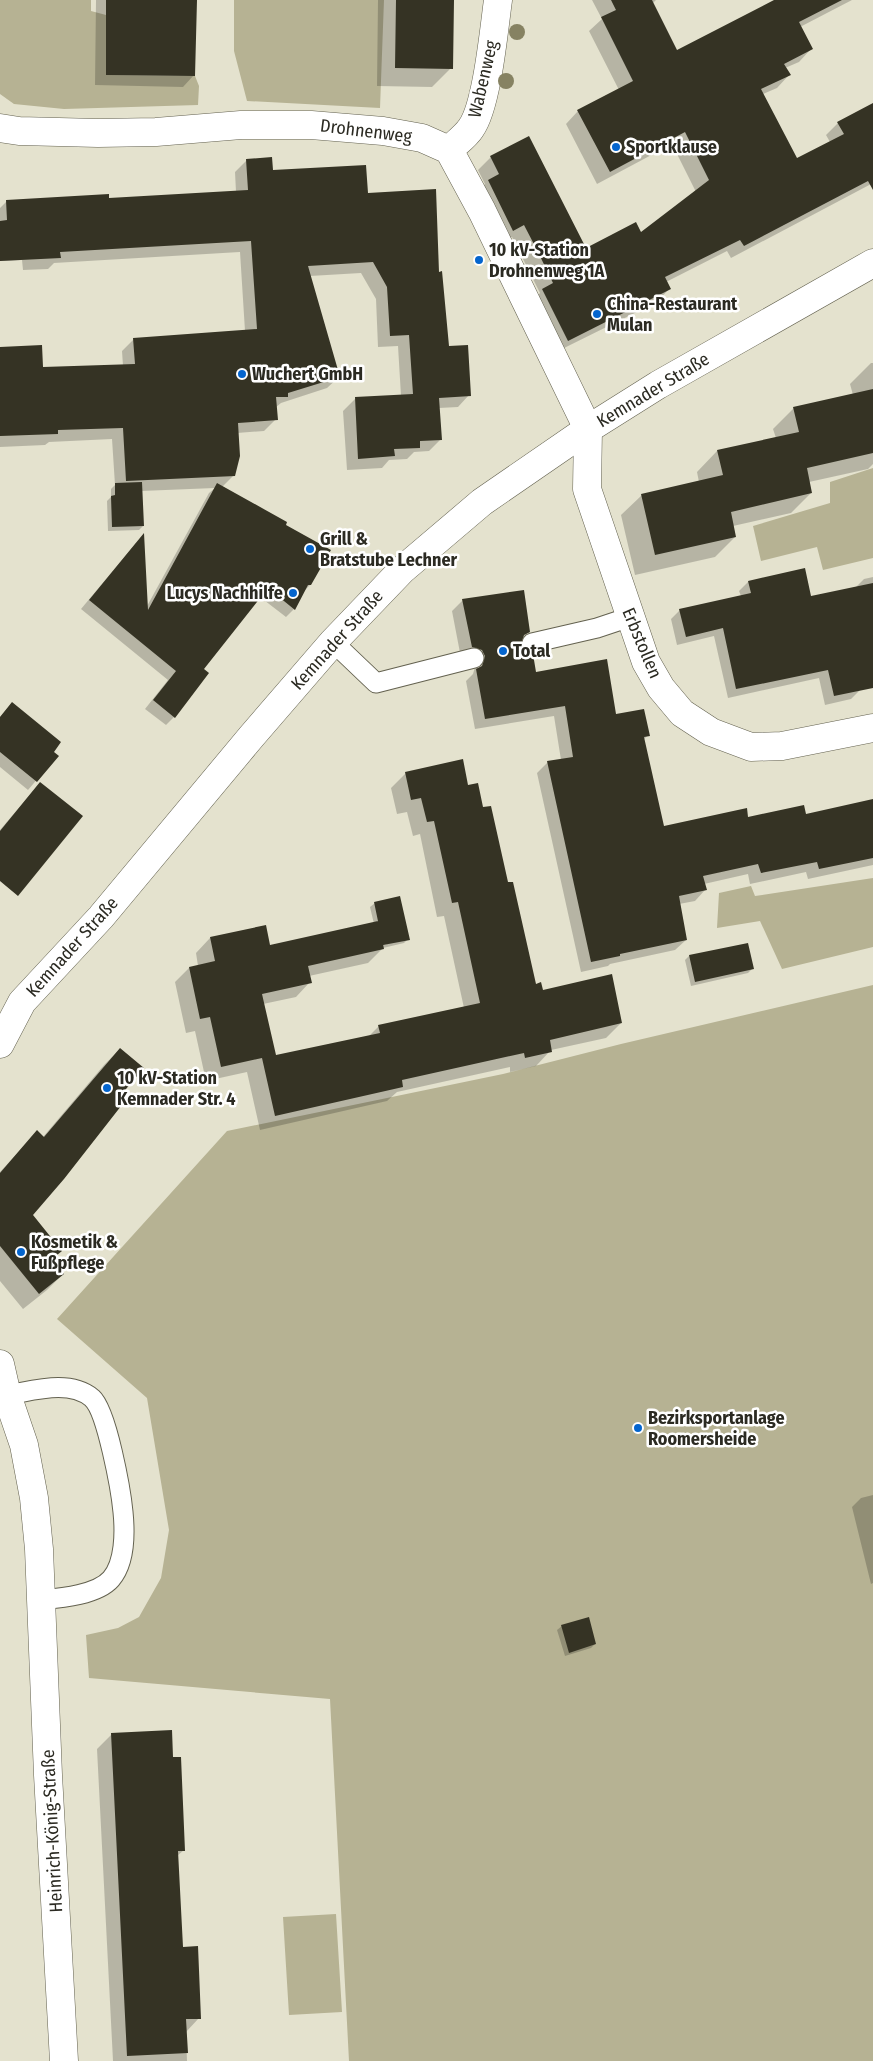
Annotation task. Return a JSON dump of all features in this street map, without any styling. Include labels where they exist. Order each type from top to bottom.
[{"type":"street","name":"Wabenweg","points":[[450,150],[472,128],[480,107],[490,58],[498,0]]},
{"type":"street","name":"Drohnenweg","points":[[0,128],[19,131],[98,133],[156,132],[241,125],[311,125],[383,131],[413,136],[450,150]]},
{"type":"street","points":[[450,150],[482,211],[588,429]]},
{"type":"street","name":"Kemnader Straße","points":[[0,1044],[11,1009],[100,917],[333,642],[402,570],[475,508],[542,459],[588,429],[658,385],[873,264]]},
{"type":"street","name":"Erbstollen","points":[[588,429],[587,489],[646,662],[661,688],[682,713],[712,732],[751,747],[782,746],[873,728]]},
{"type":"street","name":"Heinrich-König-Straße","points":[[0,1364],[3,1391],[24,1445],[34,1498],[64,2061]]},
{"type":"lane","points":[[532,644],[630,617]]},
{"type":"lane","points":[[333,642],[376,682],[474,658]]},
{"type":"lane","points":[[3,1391],[56,1388],[74,1390],[92,1398],[106,1427],[123,1512],[121,1554],[111,1579],[100,1589],[58,1599],[40,1600]]},
{"type":"shaded area","points":[[0,0],[91,0],[91,11],[106,15],[106,75],[195,76],[199,86],[198,105],[64,109],[14,104],[0,94]]},
{"type":"shaded area","points":[[234,0],[384,0],[380,108],[247,101],[234,51]]},
{"type":"shaded area","points":[[873,468],[873,558],[823,570],[817,547],[761,561],[753,526],[830,503],[830,482]]},
{"type":"shaded area","points":[[873,878],[873,947],[782,969],[760,921],[717,928],[719,893],[751,886],[755,896]]},
{"type":"shaded area","points":[[873,985],[873,2061],[349,2061],[330,1699],[89,1678],[86,1635],[118,1628],[139,1617],[161,1578],[169,1530],[147,1398],[57,1319],[227,1131],[503,1074],[621,1044]]},
{"type":"shaded area","points":[[336,1914],[342,2012],[289,2015],[283,1917]]},
{"type":"building","points":[[106,0],[197,0],[195,76],[106,75]]},
{"type":"building","points":[[396,0],[454,0],[453,69],[395,68]]},
{"type":"building","points":[[611,0],[652,0],[677,50],[774,0],[842,0],[799,22],[813,49],[784,64],[791,75],[761,89],[797,158],[844,134],[837,122],[873,103],[873,190],[868,181],[744,246],[740,240],[665,277],[671,289],[568,341],[542,289],[553,283],[538,252],[524,225],[513,231],[488,180],[499,174],[490,156],[529,136],[586,248],[636,222],[641,232],[709,180],[685,132],[610,172],[577,110],[633,81],[601,17],[616,10]]},
{"type":"building","points":[[272,157],[273,170],[366,165],[368,193],[436,189],[439,272],[442,271],[449,346],[468,345],[471,396],[439,398],[442,440],[420,441],[420,448],[394,449],[395,456],[358,459],[355,397],[413,394],[409,335],[390,336],[387,287],[373,262],[308,266],[340,377],[288,393],[288,397],[276,397],[278,420],[238,423],[240,456],[235,476],[126,481],[123,428],[58,430],[58,434],[0,436],[0,347],[42,345],[43,367],[135,364],[133,338],[257,329],[251,241],[60,252],[61,258],[0,261],[0,221],[7,220],[6,200],[109,194],[109,198],[248,190],[246,159]]},
{"type":"building","points":[[873,389],[873,453],[807,468],[812,493],[731,512],[736,537],[655,555],[641,494],[723,475],[717,450],[799,432],[793,407]]},
{"type":"building","points":[[142,482],[144,526],[112,527],[111,496],[115,495],[115,483]]},
{"type":"building","points":[[217,483],[287,522],[286,525],[331,550],[311,585],[308,585],[295,610],[268,588],[204,669],[209,673],[175,718],[153,700],[176,671],[89,600],[144,533],[148,610]]},
{"type":"building","points":[[805,568],[811,596],[873,583],[873,688],[834,696],[828,670],[736,689],[723,628],[686,637],[679,609],[751,593],[748,581]]},
{"type":"building","points":[[524,590],[530,632],[524,635],[521,645],[524,651],[533,654],[536,672],[607,659],[616,714],[644,709],[650,736],[644,737],[664,826],[747,808],[748,817],[804,805],[806,814],[873,799],[873,858],[819,869],[817,862],[761,873],[758,864],[703,876],[707,890],[679,896],[687,940],[591,962],[547,761],[573,757],[565,706],[485,719],[476,669],[482,666],[485,656],[482,650],[472,647],[462,599]]},
{"type":"building","points":[[12,702],[61,742],[54,752],[59,756],[37,782],[0,752],[0,717]]},
{"type":"building","points":[[463,759],[468,785],[478,783],[483,807],[491,806],[508,882],[513,882],[536,984],[541,982],[543,990],[612,974],[622,1023],[550,1040],[552,1052],[525,1058],[524,1053],[402,1080],[403,1087],[275,1116],[262,1058],[221,1067],[210,1017],[200,1019],[189,967],[215,961],[210,937],[266,925],[270,945],[378,921],[384,949],[308,966],[312,983],[262,994],[276,1055],[380,1033],[378,1025],[480,1003],[458,902],[452,903],[434,821],[427,822],[421,798],[411,800],[405,772]]},
{"type":"building","points":[[40,782],[83,816],[18,896],[0,881],[0,831]]},
{"type":"building","points":[[400,896],[410,940],[383,945],[374,902]]},
{"type":"building","points":[[748,943],[754,969],[695,982],[689,955]]},
{"type":"building","points":[[120,1048],[144,1068],[120,1096],[125,1101],[64,1179],[33,1215],[62,1251],[52,1259],[64,1274],[39,1294],[0,1246],[0,1173],[37,1130],[44,1137]]},
{"type":"building","points":[[589,1617],[596,1644],[569,1653],[561,1625]]},
{"type":"building","points":[[172,1730],[173,1757],[181,1757],[185,1851],[178,1851],[183,1947],[198,1946],[201,2019],[186,2019],[188,2053],[127,2056],[111,1733]]},
{"type":"place","name":"Sportklause","points":[[616,147]]},
{"type":"place","name":"10 kV-Station Drohnenweg 1A","points":[[479,260]]},
{"type":"place","name":"China-Restaurant Mulan","points":[[597,314]]},
{"type":"place","name":"Wuchert GmbH","points":[[242,374]]},
{"type":"place","name":"Grill & Bratstube Lechner","points":[[310,549]]},
{"type":"place","name":"Lucys Nachhilfe","points":[[293,593]]},
{"type":"place","name":"Total","points":[[503,651]]},
{"type":"place","name":"10 kV-Station Kemnader Str. 4","points":[[107,1088]]},
{"type":"place","name":"Kosmetik & Fußpflege","points":[[21,1252]]},
{"type":"place","name":"Bezirksportanlage Roomersheide","points":[[638,1428]]}]
